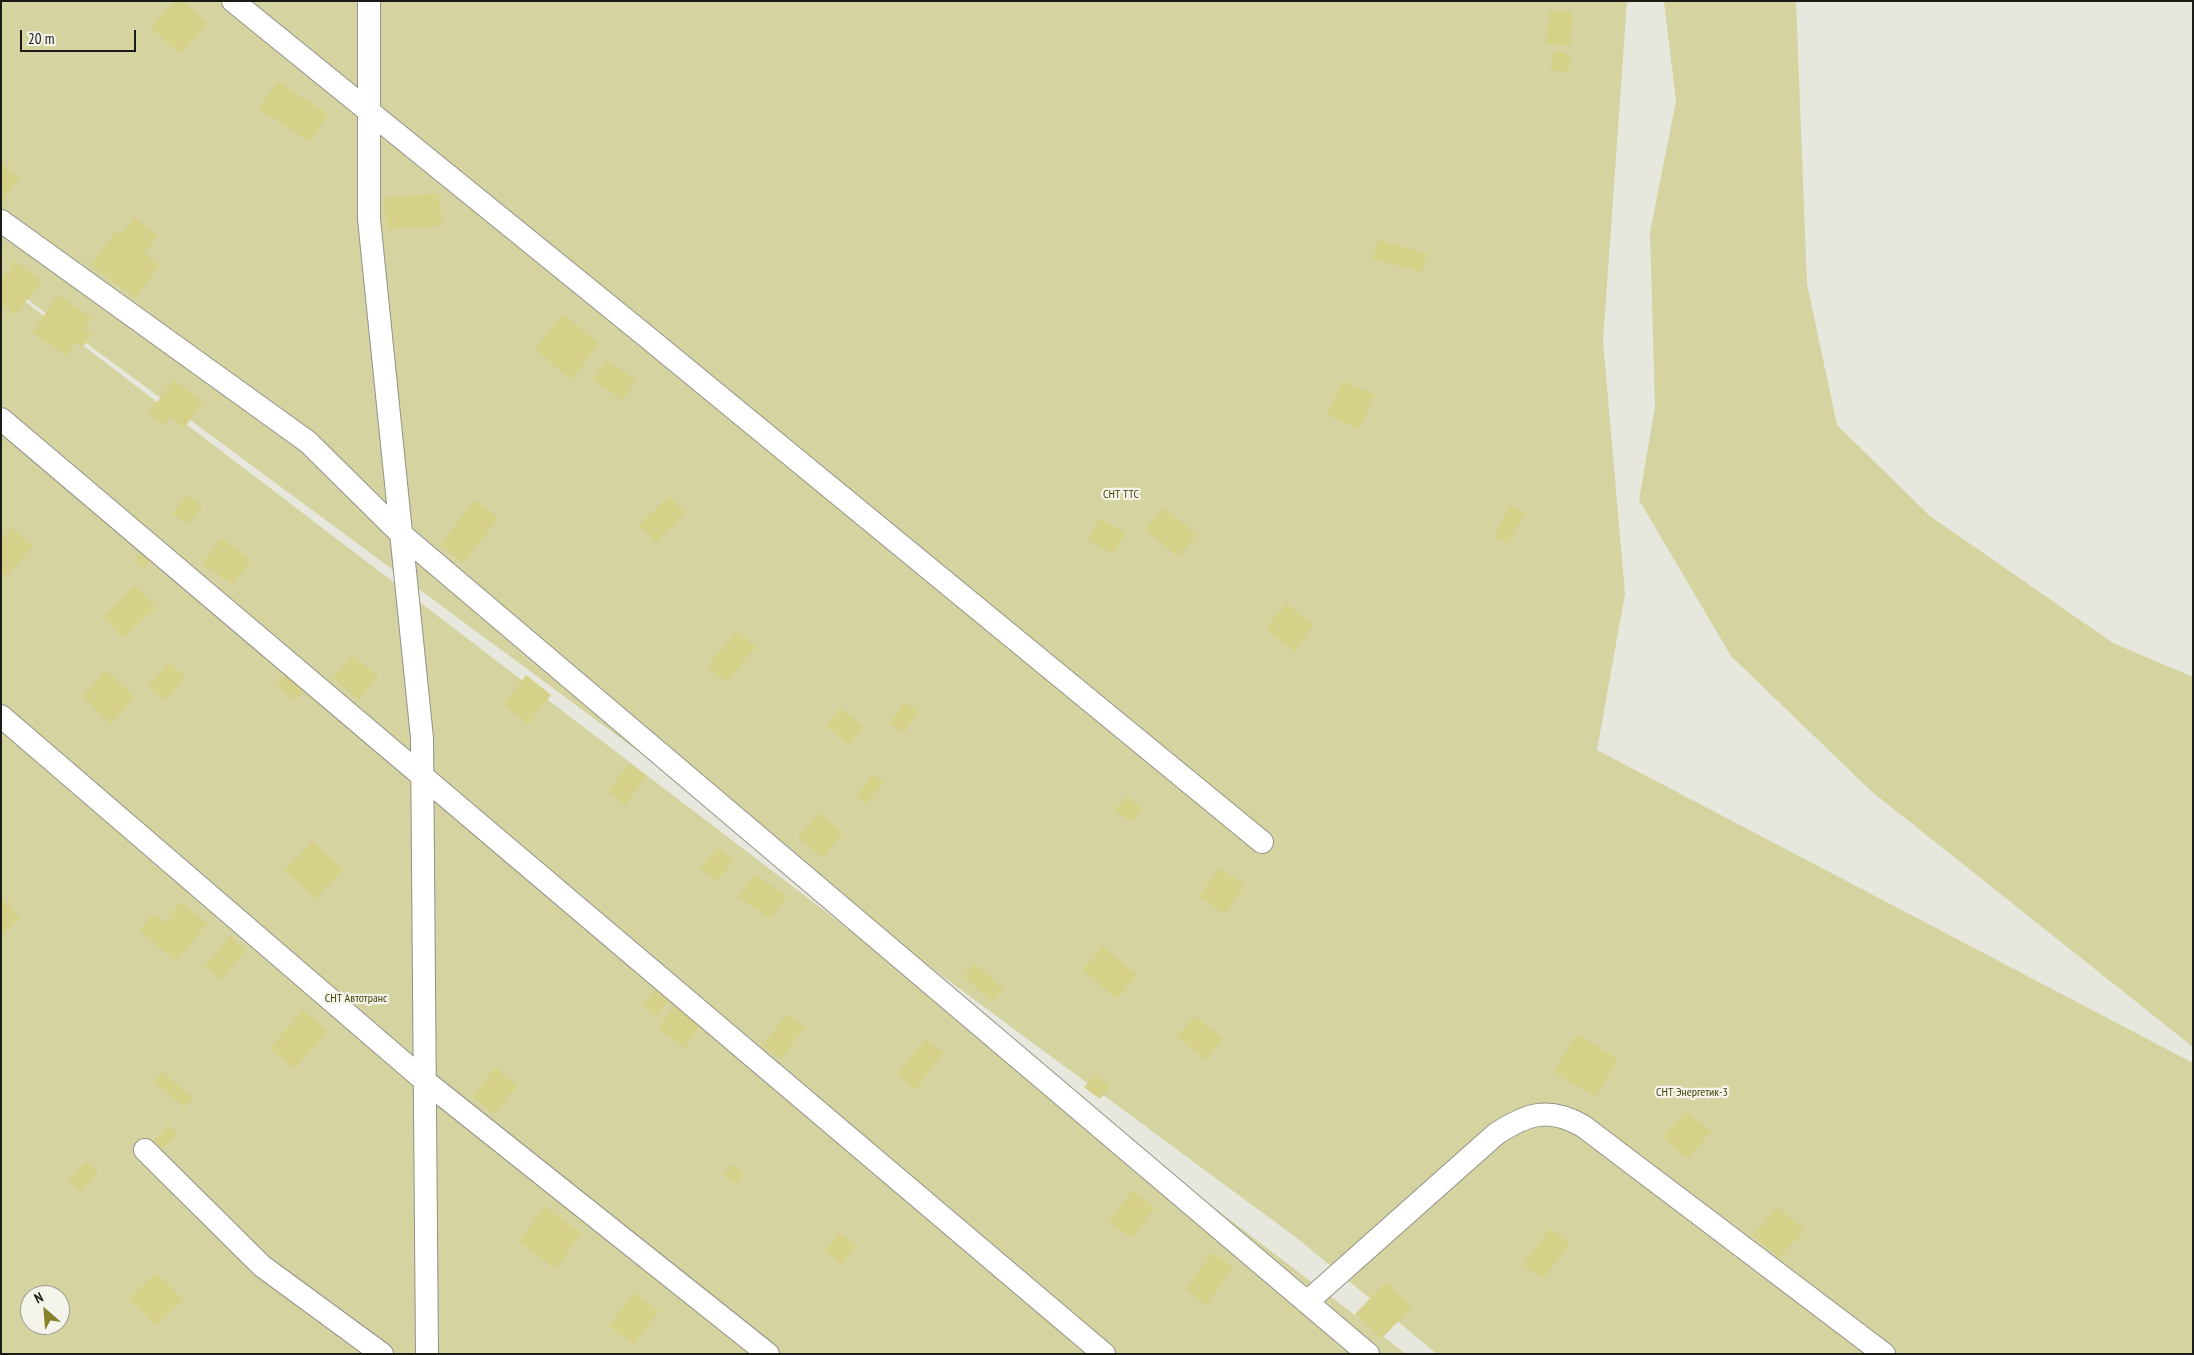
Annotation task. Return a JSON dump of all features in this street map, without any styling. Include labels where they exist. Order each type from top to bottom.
[{"type":"lane","points":[[232,1],[642,332],[1262,842]]},
{"type":"lane","points":[[369,1],[369,219],[422,738],[426,1354]]},
{"type":"lane","points":[[1,221],[308,442],[402,535],[1368,1354]]},
{"type":"lane","points":[[1,419],[1104,1354]]},
{"type":"lane","points":[[1,716],[425,1081],[768,1354]]},
{"type":"lane","points":[[1307,1302],[1496,1134],[1518,1120],[1535,1114],[1551,1114],[1569,1118],[1582,1126],[1884,1354]]},
{"type":"lane","points":[[144,1150],[262,1266],[382,1354]]},
{"type":"green space","name":"СНТ ТТС","points":[[1,1],[1627,1],[1603,341],[1625,594],[1597,750],[2193,1063],[2193,1354],[1437,1354],[1298,1239],[1,280]]},
{"type":"green space","points":[[1664,1],[1796,1],[1807,284],[1837,425],[1930,516],[2113,643],[2193,677],[2193,1047],[1871,791],[1731,656],[1639,500],[1655,407],[1650,232],[1676,101]]},
{"type":"green space","name":"СНТ Автотранс","points":[[1,283],[1406,1354],[1,1354]]},
{"type":"building","points":[[175,1],[183,1],[208,24],[180,54],[151,27]]},
{"type":"building","points":[[1550,10],[1573,12],[1570,46],[1546,43]]},
{"type":"building","points":[[1554,52],[1571,55],[1568,73],[1551,70]]},
{"type":"building","points":[[277,81],[328,114],[310,142],[259,109]]},
{"type":"building","points":[[1,164],[20,178],[1,204]]},
{"type":"building","points":[[439,193],[442,226],[387,230],[384,198]]},
{"type":"building","points":[[134,217],[158,236],[144,253],[160,265],[135,298],[91,265],[116,231],[121,235]]},
{"type":"building","points":[[1378,240],[1427,254],[1422,272],[1373,259]]},
{"type":"building","points":[[15,261],[42,280],[16,315],[1,304],[1,280]]},
{"type":"building","points":[[58,295],[92,318],[84,329],[92,334],[83,347],[76,342],[66,355],[32,333]]},
{"type":"building","points":[[563,314],[599,344],[571,379],[535,349]]},
{"type":"building","points":[[607,360],[636,380],[622,400],[593,379]]},
{"type":"building","points":[[173,380],[203,401],[185,427],[170,417],[164,426],[148,415]]},
{"type":"building","points":[[1343,381],[1375,395],[1359,429],[1327,415]]},
{"type":"building","points":[[187,495],[202,506],[188,524],[173,514]]},
{"type":"building","points":[[669,496],[686,513],[656,542],[639,526]]},
{"type":"building","points":[[475,500],[498,518],[463,563],[440,545]]},
{"type":"building","points":[[1509,506],[1524,513],[1509,544],[1495,537]]},
{"type":"building","points":[[1163,507],[1197,535],[1178,557],[1145,530]]},
{"type":"building","points":[[1100,519],[1125,533],[1113,554],[1088,539]]},
{"type":"building","points":[[11,528],[33,546],[6,577],[1,573],[1,539]]},
{"type":"building","points":[[221,538],[251,560],[233,585],[202,564]]},
{"type":"building","points":[[143,550],[153,558],[144,569],[133,560]]},
{"type":"building","points":[[135,586],[156,607],[123,638],[103,617]]},
{"type":"building","points":[[1286,603],[1314,625],[1295,651],[1266,630]]},
{"type":"building","points":[[737,631],[756,647],[726,682],[707,667]]},
{"type":"building","points":[[352,655],[378,677],[358,700],[333,678]]},
{"type":"building","points":[[169,663],[185,677],[165,701],[148,687]]},
{"type":"building","points":[[106,670],[135,697],[111,724],[82,696]]},
{"type":"building","points":[[287,674],[305,689],[295,701],[277,686]]},
{"type":"building","points":[[526,675],[551,695],[528,724],[504,705]]},
{"type":"building","points":[[904,702],[918,711],[904,733],[890,724]]},
{"type":"building","points":[[840,708],[864,727],[849,745],[826,726]]},
{"type":"building","points":[[629,764],[646,776],[625,805],[608,792]]},
{"type":"building","points":[[873,774],[883,782],[867,804],[857,796]]},
{"type":"building","points":[[1127,796],[1142,809],[1131,822],[1115,810]]},
{"type":"building","points":[[820,813],[843,833],[822,858],[798,837]]},
{"type":"building","points":[[313,841],[343,870],[315,899],[285,870]]},
{"type":"building","points":[[718,847],[733,860],[716,881],[700,868]]},
{"type":"building","points":[[1219,868],[1245,885],[1225,914],[1199,897]]},
{"type":"building","points":[[754,874],[787,896],[771,919],[738,897]]},
{"type":"building","points":[[3,901],[20,918],[1,936],[1,903]]},
{"type":"building","points":[[181,902],[207,924],[176,961],[140,931],[153,914],[164,923]]},
{"type":"building","points":[[230,936],[246,950],[221,980],[205,966]]},
{"type":"building","points":[[1103,946],[1137,975],[1117,999],[1083,970]]},
{"type":"building","points":[[975,964],[1004,989],[992,1002],[964,976]]},
{"type":"building","points":[[656,989],[669,999],[656,1017],[643,1006]]},
{"type":"building","points":[[676,1004],[702,1023],[685,1048],[658,1028]]},
{"type":"building","points":[[303,1010],[328,1031],[294,1069],[270,1049]]},
{"type":"building","points":[[787,1014],[805,1027],[781,1059],[763,1046]]},
{"type":"building","points":[[1194,1016],[1223,1038],[1206,1060],[1177,1037]]},
{"type":"building","points":[[1577,1034],[1618,1059],[1596,1097],[1554,1072]]},
{"type":"building","points":[[926,1039],[944,1053],[915,1089],[897,1074]]},
{"type":"building","points":[[496,1068],[517,1086],[494,1114],[472,1097]]},
{"type":"building","points":[[162,1072],[193,1097],[185,1107],[154,1082]]},
{"type":"building","points":[[1095,1075],[1110,1087],[1100,1099],[1084,1087]]},
{"type":"building","points":[[1686,1111],[1711,1132],[1687,1159],[1663,1137]]},
{"type":"building","points":[[169,1125],[177,1134],[162,1149],[154,1141]]},
{"type":"building","points":[[87,1162],[98,1173],[80,1192],[68,1181]]},
{"type":"building","points":[[732,1164],[744,1174],[736,1184],[723,1175]]},
{"type":"building","points":[[1133,1190],[1155,1208],[1131,1238],[1109,1221]]},
{"type":"building","points":[[544,1206],[581,1233],[556,1269],[519,1242]]},
{"type":"building","points":[[1778,1207],[1804,1230],[1779,1258],[1753,1235]]},
{"type":"building","points":[[1551,1229],[1570,1244],[1543,1279],[1523,1264]]},
{"type":"building","points":[[840,1233],[857,1246],[842,1265],[825,1251]]},
{"type":"building","points":[[1212,1253],[1233,1267],[1207,1305],[1186,1289]]},
{"type":"building","points":[[156,1273],[183,1300],[156,1326],[129,1299]]},
{"type":"building","points":[[1386,1282],[1412,1307],[1381,1339],[1355,1314]]},
{"type":"building","points":[[634,1293],[659,1311],[634,1344],[609,1326]]},
{"type":"park label","name":"СНТ Энергетик-3","points":[[1692,1093]]}]
